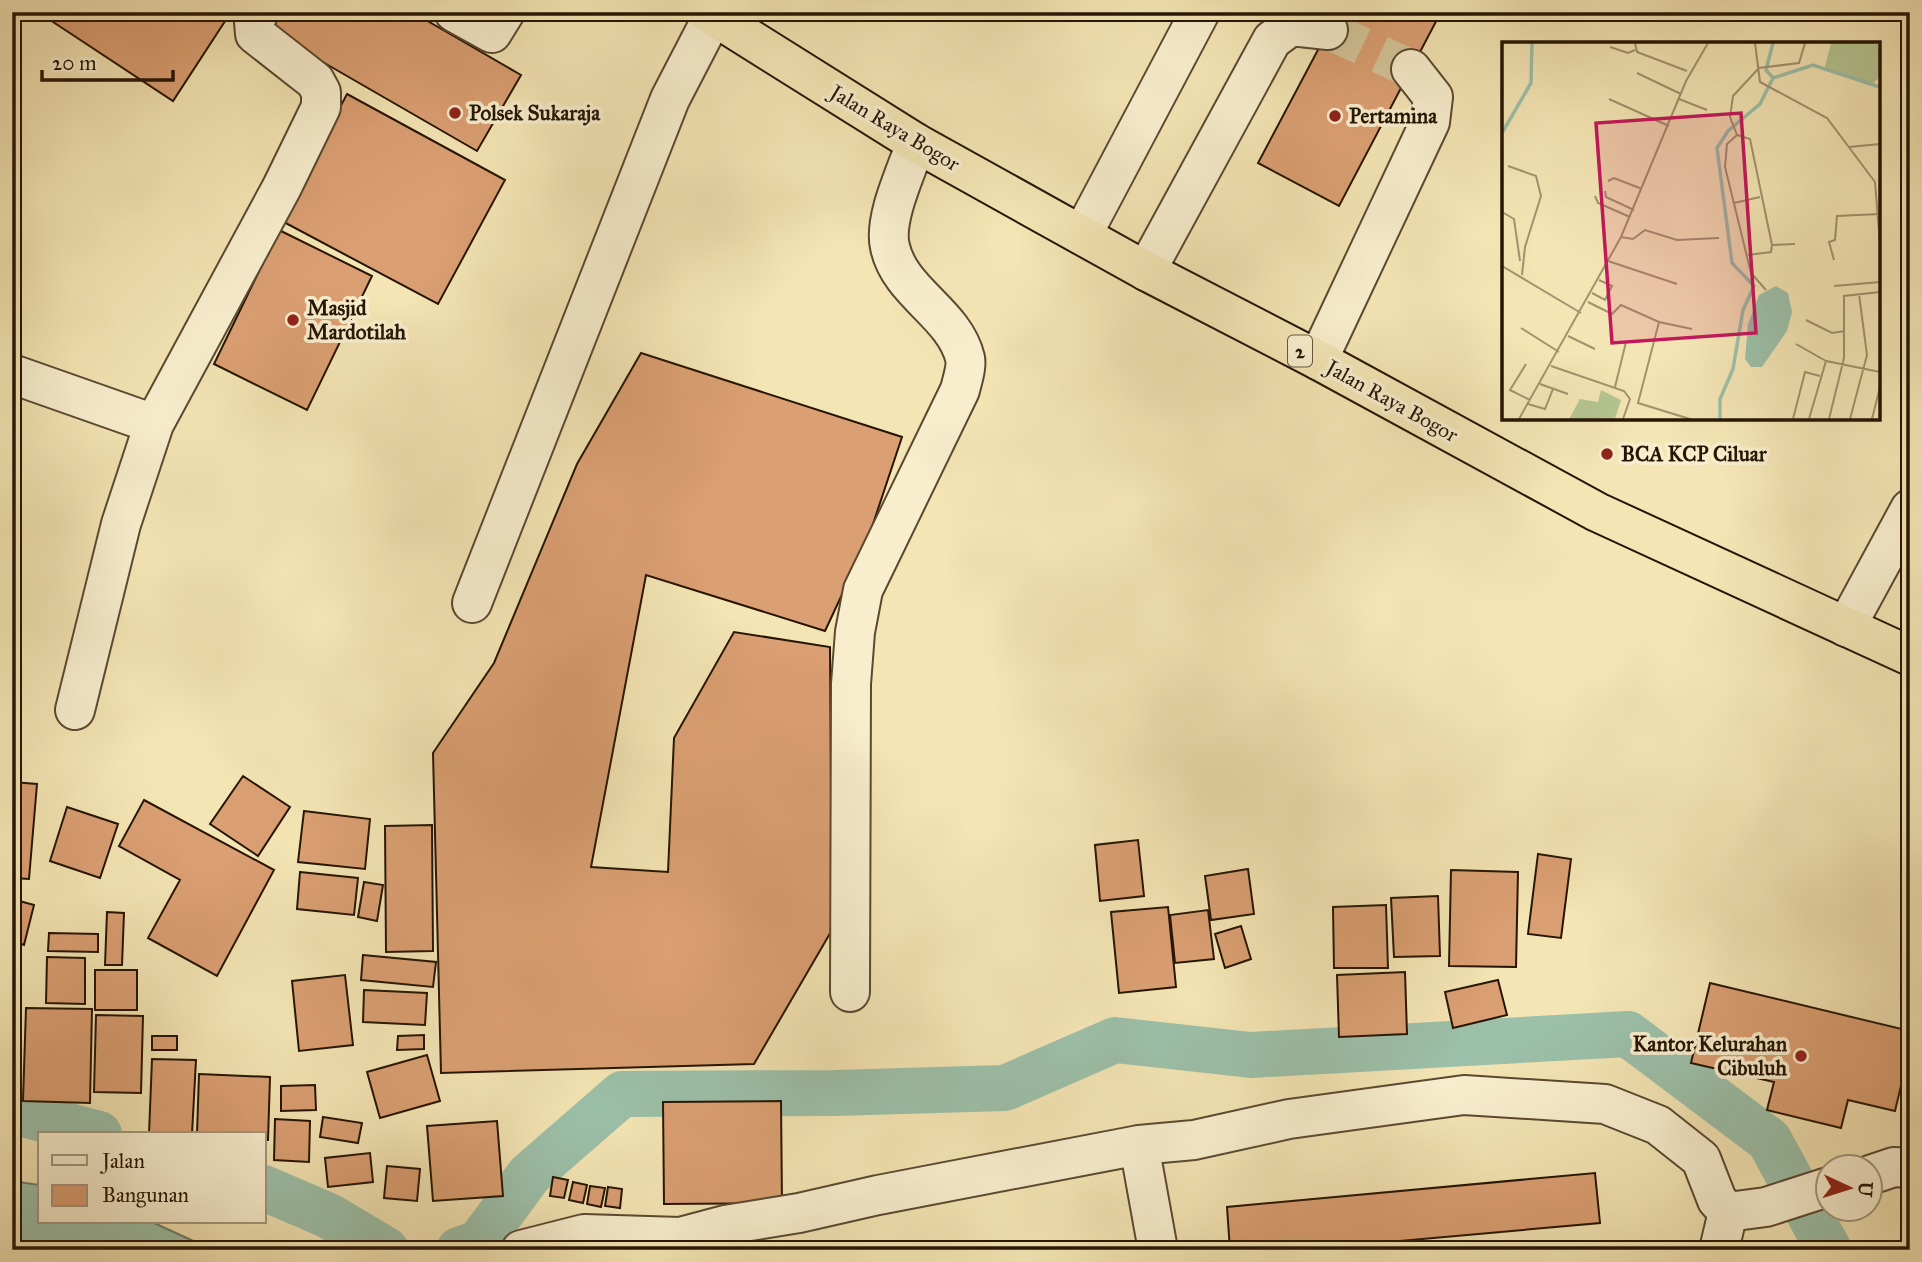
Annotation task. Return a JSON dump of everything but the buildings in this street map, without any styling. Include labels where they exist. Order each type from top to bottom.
[{"type":"highway","name":"Jalan Raya Bogor","points":[[710,14],[916,143],[1146,271],[1318,360],[1597,512],[1910,656]]},
{"type":"street","points":[[75,710],[121,524],[154,424],[282,187],[321,107],[321,92],[315,81],[256,34],[254,22],[259,12]]},
{"type":"street","points":[[454,12],[492,33],[505,12]]},
{"type":"street","points":[[1082,235],[1200,12]]},
{"type":"street","points":[[471,603],[670,99],[710,14]]},
{"type":"street","points":[[1146,271],[1272,40],[1291,26],[1328,30]]},
{"type":"street","points":[[1318,360],[1430,122],[1433,97],[1411,69]]},
{"type":"street","points":[[850,992],[851,684],[855,632],[863,590],[960,390],[965,360],[953,331],[899,271],[889,245],[891,216],[916,143]]},
{"type":"street","points":[[12,374],[154,424]]},
{"type":"street","points":[[1846,627],[1910,509]]},
{"type":"street","points":[[521,1250],[584,1234],[681,1243],[725,1225],[799,1213],[878,1195],[1139,1145],[1194,1140],[1289,1119],[1464,1095],[1605,1104],[1658,1125],[1701,1159],[1717,1200],[1728,1212]]},
{"type":"street","points":[[1139,1145],[1158,1250]]},
{"type":"street","points":[[1884,1170],[1894,1167],[1910,1168]]},
{"type":"street","points":[[1728,1212],[1766,1207],[1814,1191]]},
{"type":"street","points":[[1719,1250],[1728,1212]]},
{"type":"shaded area","points":[[12,1181],[38,1185],[38,1224],[156,1224],[213,1250],[12,1250]]},
{"type":"waterway","points":[[459,1250],[479,1243],[529,1175],[622,1094],[835,1093],[1005,1088],[1115,1040],[1251,1055],[1628,1034],[1769,1140],[1829,1250]]},
{"type":"waterway","points":[[12,1111],[91,1132]]},
{"type":"waterway","points":[[266,1189],[329,1216],[386,1250]]},
{"type":"tunnel","points":[[1328,30],[1411,69]]},
{"type":"place","name":"Polsek Sukaraja","points":[[455,113]]},
{"type":"place","name":"Pertamina","points":[[1335,116]]},
{"type":"place","name":"Masjid Mardotilah","points":[[293,320]]},
{"type":"place","name":"BCA KCP Ciluar","points":[[1607,454]]},
{"type":"place","name":"Kantor Kelurahan Cibuluh","points":[[1801,1056]]}]
